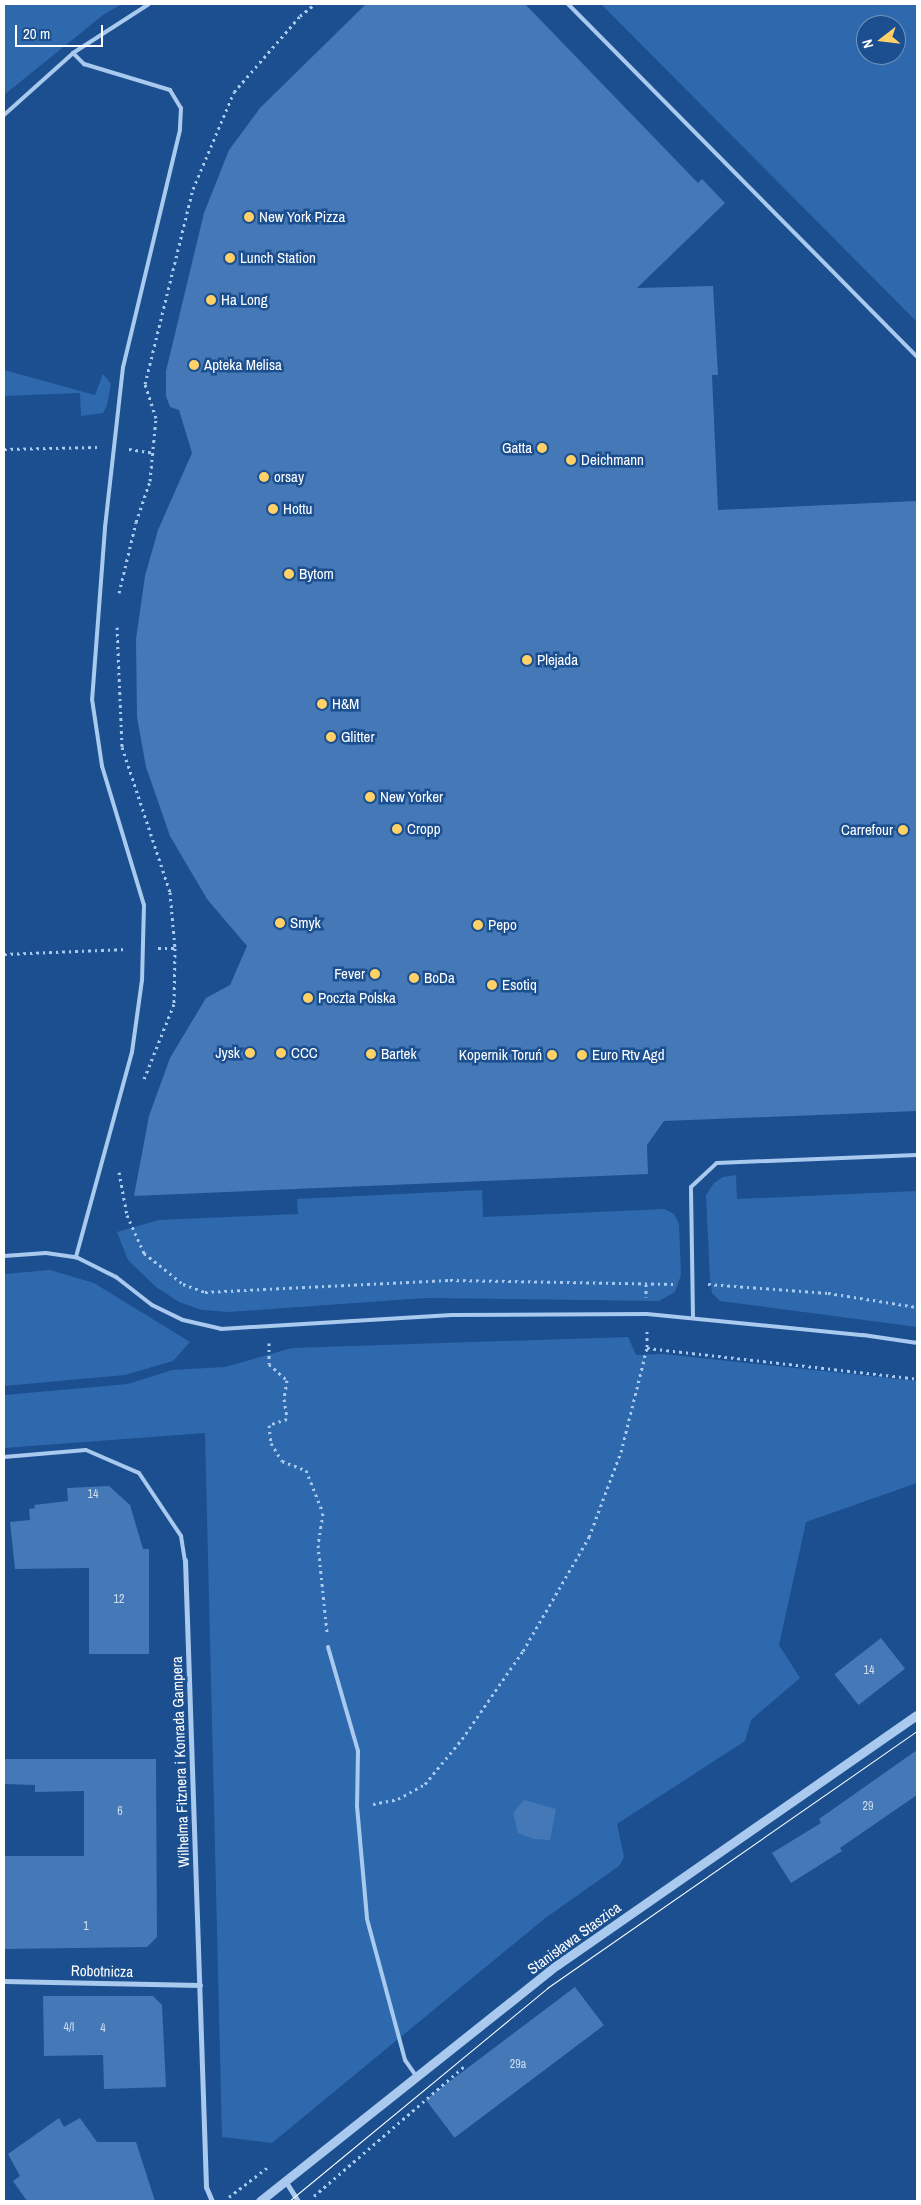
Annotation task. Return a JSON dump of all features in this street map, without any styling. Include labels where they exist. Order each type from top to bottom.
[{"type":"street","name":"Wilhelma Fitznera i Konrada Gampera","points":[[185,1560],[206,2187],[212,2201]]},
{"type":"street","name":"Stanisława Staszica","points":[[260,2201],[557,1966],[917,1715]]},
{"type":"street","name":"Robotnicza","points":[[4,1982],[200,1985]]},
{"type":"street","points":[[286,2182],[298,2201]]},
{"type":"lane","points":[[4,115],[74,53],[149,4]]},
{"type":"lane","points":[[568,4],[917,357]]},
{"type":"lane","points":[[74,53],[84,64],[170,90],[181,108],[179,138],[124,367],[101,571],[92,699],[102,766],[144,905],[142,980],[132,1052],[76,1257]]},
{"type":"lane","points":[[694,1317],[692,1187],[718,1163],[917,1155]]},
{"type":"lane","points":[[4,1256],[46,1253],[76,1257],[116,1277],[152,1306],[183,1320],[221,1329],[452,1315],[646,1314],[694,1317],[917,1343]]},
{"type":"lane","name":"Wilhelma Fitznera i Konrada Gampera","points":[[4,1457],[86,1450],[139,1473],[180,1536],[185,1560]]},
{"type":"lane","points":[[328,1647],[358,1751],[357,1806],[367,1919],[405,2060],[417,2077]]},
{"type":"path","points":[[118,596],[136,522],[150,481],[156,418],[145,384],[193,189],[234,92],[300,16],[315,4]]},
{"type":"path","points":[[4,449],[115,447],[153,453]]},
{"type":"path","points":[[116,625],[122,747],[170,892],[175,948],[174,1004],[143,1084]]},
{"type":"path","points":[[4,954],[175,948]]},
{"type":"path","points":[[120,1167],[118,1176],[127,1215],[144,1253],[182,1284],[205,1292],[450,1280],[597,1280],[646,1284],[694,1283],[828,1294],[917,1308]]},
{"type":"path","points":[[357,1806],[398,1799],[425,1784],[462,1739],[523,1651],[589,1537],[621,1452],[647,1348],[646,1284]]},
{"type":"path","points":[[270,1326],[269,1364],[287,1380],[284,1399],[287,1419],[269,1425],[271,1443],[282,1461],[306,1470],[323,1513],[318,1545],[328,1647]]},
{"type":"path","points":[[647,1348],[917,1379]]},
{"type":"path","points":[[307,2201],[474,2059]]},
{"type":"shaded area","points":[[4,4],[122,4],[103,15],[4,95]]},
{"type":"shaded area","points":[[601,4],[917,4],[917,322]]},
{"type":"shaded area","points":[[4,370],[95,395],[103,374],[111,384],[107,405],[103,413],[81,416],[80,393],[4,396]]},
{"type":"shaded area","points":[[736,1175],[737,1199],[917,1191],[917,1327],[720,1301],[712,1293],[710,1279],[706,1195],[714,1183],[723,1177]]},
{"type":"shaded area","points":[[482,1190],[483,1217],[664,1209],[674,1214],[679,1224],[681,1275],[675,1292],[659,1301],[425,1298],[229,1312],[202,1310],[179,1302],[156,1287],[128,1260],[117,1232],[159,1220],[298,1214],[297,1199]]},
{"type":"shaded area","points":[[50,1270],[94,1283],[190,1342],[173,1361],[125,1375],[4,1386],[4,1274]]},
{"type":"shaded area","points":[[628,1337],[636,1355],[664,1354],[917,1381],[917,1483],[806,1522],[779,1645],[800,1678],[751,1720],[745,1741],[617,1824],[624,1857],[619,1866],[544,1919],[272,2143],[222,2137],[205,1433],[4,1448],[4,1395],[128,1384],[172,1370],[225,1367],[292,1348]]},
{"type":"building","name":"Plejada","points":[[366,4],[525,4],[698,183],[702,179],[725,203],[637,288],[713,286],[718,375],[712,375],[718,510],[917,501],[917,1111],[664,1121],[647,1145],[648,1174],[134,1196],[149,1116],[170,1058],[206,998],[230,985],[247,946],[207,899],[170,836],[146,767],[137,717],[136,639],[145,576],[158,530],[192,453],[179,410],[170,407],[166,396],[166,371],[204,213],[229,150],[260,108]]},
{"type":"building","points":[[109,1486],[130,1505],[143,1549],[149,1549],[149,1654],[89,1654],[89,1568],[15,1569],[10,1522],[30,1520],[29,1509],[35,1508],[34,1505],[68,1501],[67,1488]]},
{"type":"building","points":[[881,1638],[905,1669],[859,1705],[835,1674]]},
{"type":"building","points":[[917,1750],[917,1795],[840,1848],[842,1851],[791,1883],[772,1853],[821,1823],[819,1819]]},
{"type":"building","points":[[4,1759],[156,1759],[157,1937],[147,1947],[4,1949],[4,1856],[84,1856],[84,1791],[35,1792],[35,1785],[4,1784]]},
{"type":"building","points":[[524,1800],[556,1809],[550,1840],[534,1839],[518,1833],[513,1813]]},
{"type":"building","points":[[575,1987],[604,2025],[455,2138],[426,2100]]},
{"type":"building","points":[[43,1996],[153,1996],[162,2005],[166,2087],[104,2089],[103,2055],[44,2056]]},
{"type":"building","points":[[59,2118],[64,2127],[80,2118],[97,2142],[136,2142],[155,2201],[27,2201],[13,2181],[20,2176],[8,2154]]},
{"type":"tram line","points":[[289,2201],[547,1988],[917,1731]]},
{"type":"place","name":"New York Pizza","points":[[249,217]]},
{"type":"place","name":"Lunch Station","points":[[230,258]]},
{"type":"place","name":"Ha Long","points":[[211,300]]},
{"type":"place","name":"Apteka Melisa","points":[[194,365]]},
{"type":"place","name":"Gatta","points":[[542,448]]},
{"type":"place","name":"Deichmann","points":[[571,460]]},
{"type":"place","name":"orsay","points":[[264,477]]},
{"type":"place","name":"Hottu","points":[[273,509]]},
{"type":"place","name":"Bytom","points":[[289,574]]},
{"type":"place","name":"Plejada","points":[[527,660]]},
{"type":"place","name":"H&M","points":[[322,704]]},
{"type":"place","name":"Glitter","points":[[331,737]]},
{"type":"place","name":"New Yorker","points":[[370,797]]},
{"type":"place","name":"Cropp","points":[[397,829]]},
{"type":"place","name":"Carrefour","points":[[903,830]]},
{"type":"place","name":"Smyk","points":[[280,923]]},
{"type":"place","name":"Pepo","points":[[478,925]]},
{"type":"place","name":"Fever","points":[[375,974]]},
{"type":"place","name":"BoDa","points":[[414,978]]},
{"type":"place","name":"Esotiq","points":[[492,985]]},
{"type":"place","name":"Poczta Polska","points":[[308,998]]},
{"type":"place","name":"Jysk","points":[[250,1053]]},
{"type":"place","name":"CCC","points":[[281,1053]]},
{"type":"place","name":"Bartek","points":[[371,1054]]},
{"type":"place","name":"Kopernik Toruń","points":[[552,1055]]},
{"type":"place","name":"Euro Rtv Agd","points":[[582,1055]]}]
